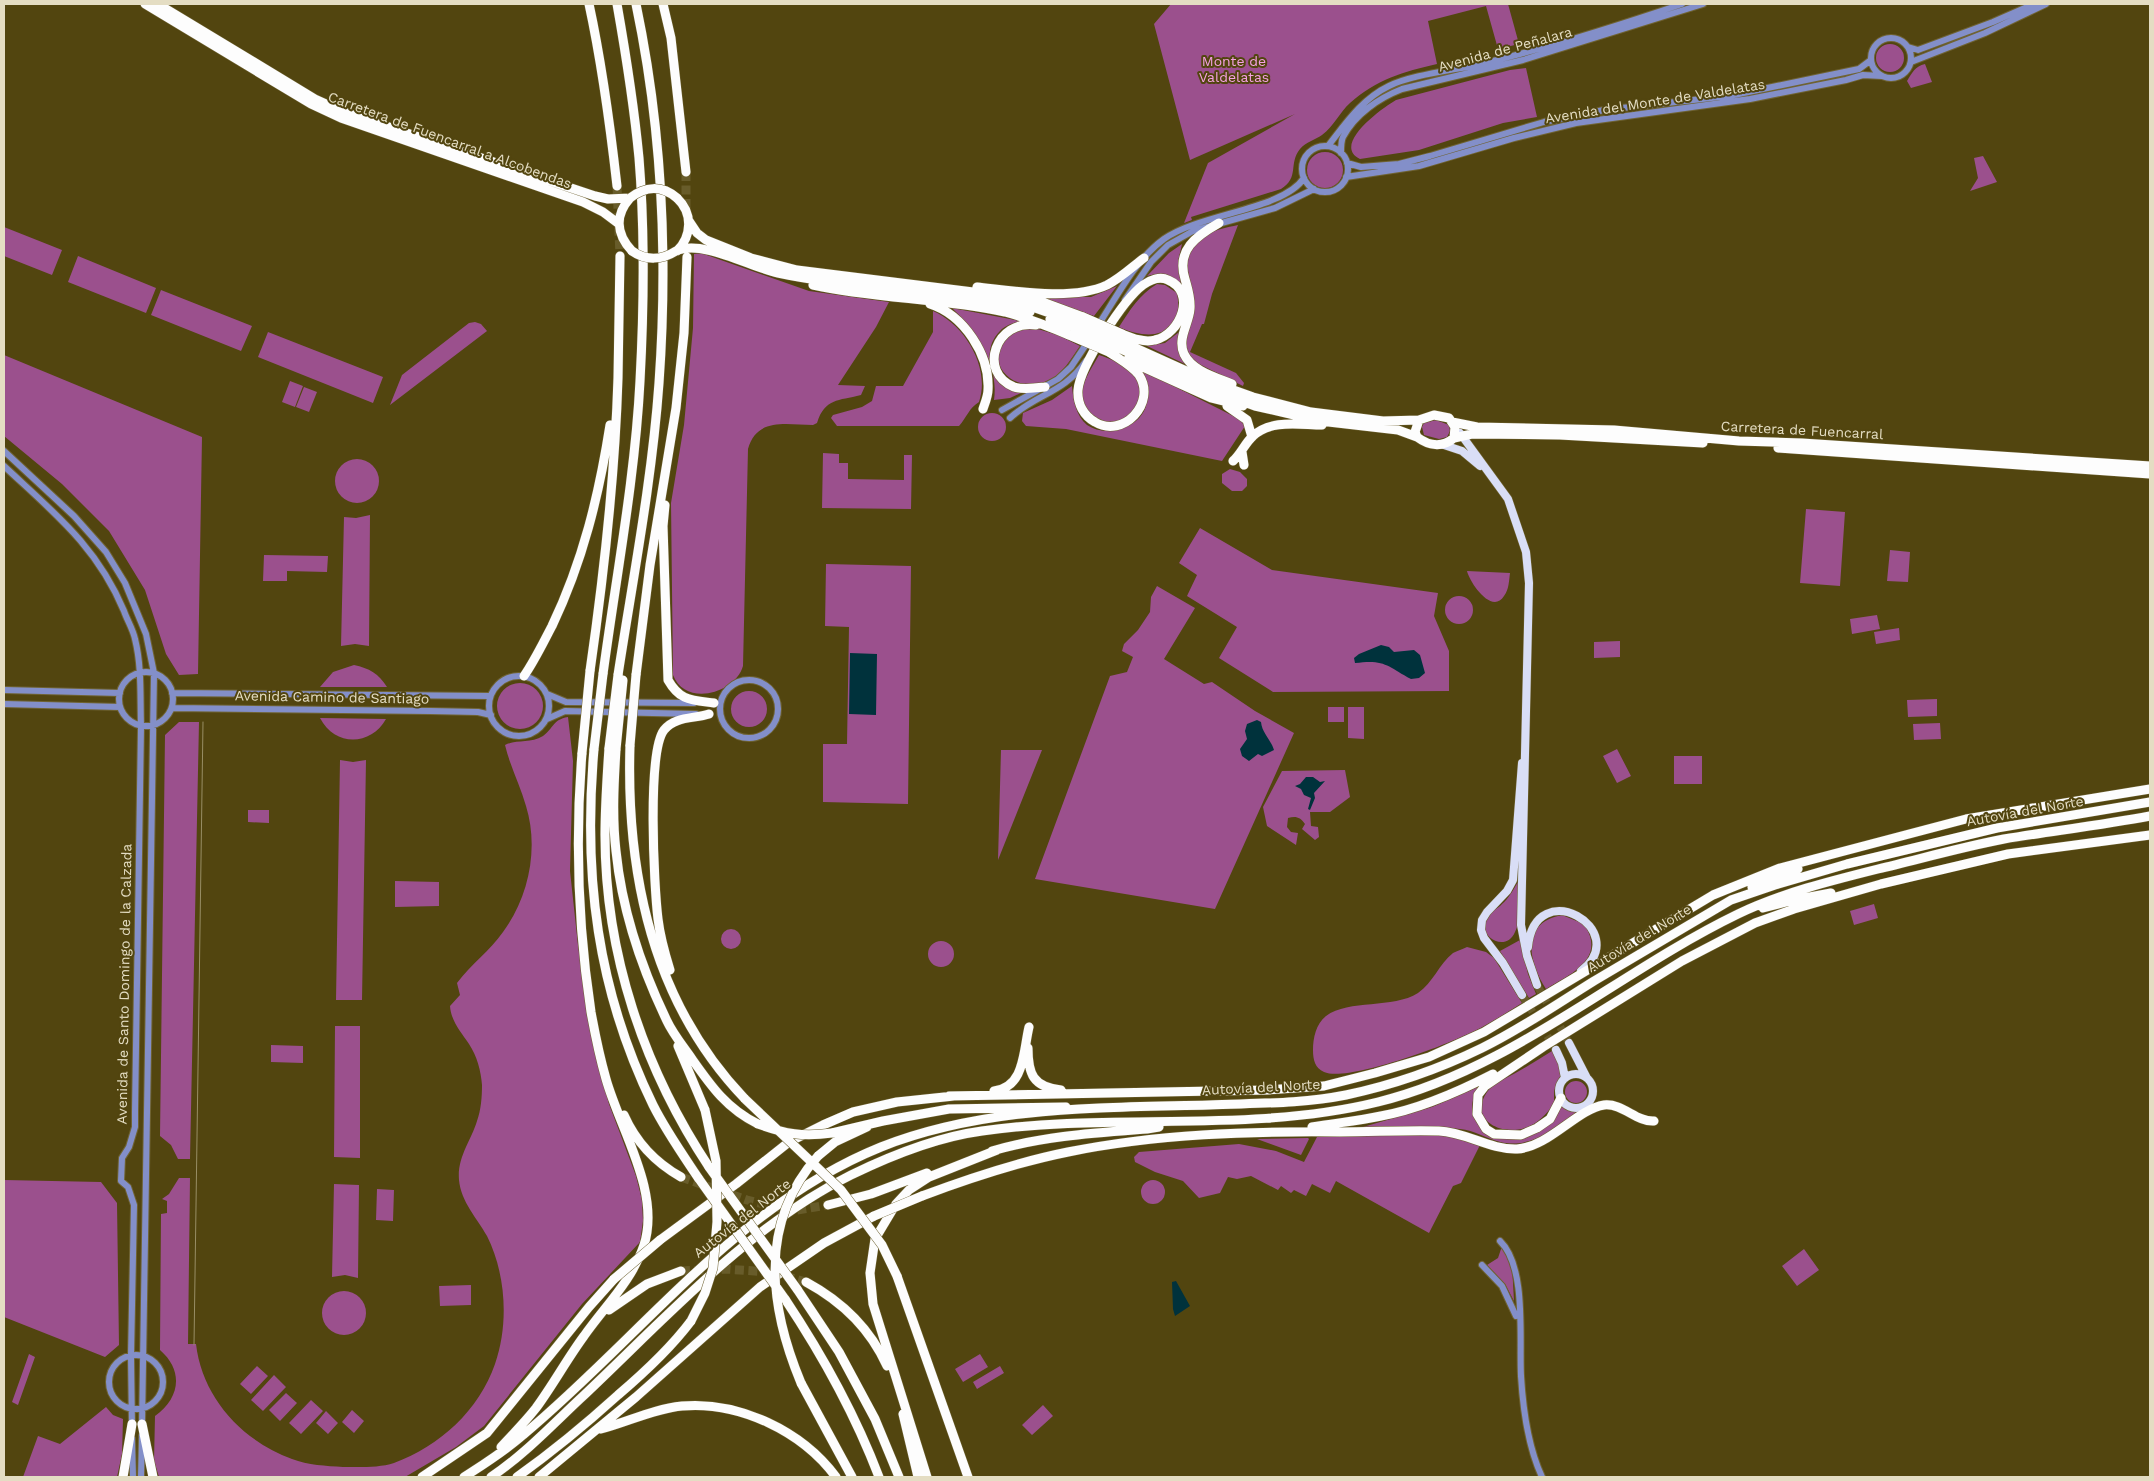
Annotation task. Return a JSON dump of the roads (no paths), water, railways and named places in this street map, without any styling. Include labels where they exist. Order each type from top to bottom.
[{"type":"highway","name":"Carretera de Fuencarral a Alcobendas","points":[[145,4],[326,111],[583,202],[603,212],[619,224]]},
{"type":"highway","name":"Carretera de Fuencarral a Alcobendas","points":[[158,4],[315,98],[344,112],[595,196],[608,199],[630,198]]},
{"type":"highway","points":[[590,4],[599,46],[617,186]]},
{"type":"highway","points":[[615,4],[628,62],[639,158],[644,271],[640,383],[629,491],[602,674],[594,749],[590,841],[591,876],[594,908],[606,977],[618,1018],[654,1106],[699,1180],[814,1342],[833,1376],[879,1477]]},
{"type":"highway","points":[[636,4],[647,68],[661,181],[663,297],[659,384],[647,493],[612,749],[605,837],[609,899],[622,974],[634,1014],[652,1062],[676,1114],[709,1167],[797,1289],[839,1352],[875,1419],[899,1477]]},
{"type":"highway","points":[[663,4],[671,38],[686,172]]},
{"type":"highway","points":[[1076,326],[1034,320],[1004,312],[948,302],[835,290],[790,280],[701,248],[689,247],[664,257],[643,256],[632,251],[623,240],[619,224],[621,210],[630,198],[643,190],[658,188],[666,190],[685,207],[689,222],[697,233],[706,240],[751,258],[797,270],[1007,298],[1076,326],[1116,343],[1209,389],[1254,402],[1320,421],[1398,430],[1429,444],[1444,445],[1458,437],[1453,424],[1443,416],[1434,415],[1419,420],[1383,422],[1254,402],[1236,405],[1211,398]]},
{"type":"highway","points":[[676,251],[687,237],[689,222]]},
{"type":"highway","points":[[1218,223],[1199,234],[1191,242],[1182,261],[1191,300],[1190,312],[1182,342],[1183,353],[1191,364],[1242,388],[1254,402]]},
{"type":"highway","points":[[489,1461],[536,1408],[585,1335],[630,1276],[644,1244],[648,1222],[647,1198],[606,1078],[591,1013],[579,898],[577,836],[582,753],[590,671],[604,573],[613,476],[618,378],[620,256]]},
{"type":"highway","points":[[687,257],[684,332],[668,461],[646,592],[630,745],[631,831],[638,881],[649,928],[667,979],[688,1023],[724,1077],[841,1190],[882,1245],[897,1276],[968,1477]]},
{"type":"highway","points":[[871,281],[936,283],[1042,293],[1089,290],[1112,282],[1144,258]]},
{"type":"highway","points":[[767,271],[806,279],[1006,305],[1076,326],[1116,343],[1241,414],[1247,420],[1252,437]]},
{"type":"highway","points":[[1163,278],[1177,286],[1183,296],[1184,307],[1182,317],[1172,330],[1156,340],[1116,343],[1130,366],[1139,376],[1144,389],[1143,402],[1138,413],[1128,421],[1118,426],[1108,426],[1096,423],[1085,414],[1078,400],[1078,389],[1083,374],[1106,331],[1144,284],[1153,279],[1163,278]]},
{"type":"highway","points":[[995,289],[1037,300],[1076,326]]},
{"type":"highway","points":[[918,300],[938,306],[952,316],[967,330],[979,349],[986,371],[988,391],[983,409]]},
{"type":"highway","points":[[1045,387],[1028,389],[1014,387],[1002,379],[996,367],[994,356],[997,344],[1003,335],[1013,328],[1024,324],[1076,326]]},
{"type":"highway","points":[[524,676],[538,655],[578,567],[591,524],[602,475],[618,378]]},
{"type":"highway","points":[[1417,437],[1415,432],[1419,420]]},
{"type":"highway","name":"Carretera de Fuencarral","points":[[1453,424],[1477,428],[1614,430],[1739,441],[1802,443],[2150,466]]},
{"type":"highway","points":[[1233,461],[1252,437],[1270,426],[1352,426]]},
{"type":"highway","name":"Carretera de Fuencarral","points":[[1458,437],[1479,434],[1575,435],[2150,474]]},
{"type":"highway","points":[[1242,452],[1244,465]]},
{"type":"highway","points":[[668,461],[663,526],[668,680],[680,696],[690,699],[718,701]]},
{"type":"highway","points":[[1969,468],[2010,464]]},
{"type":"highway","points":[[688,1023],[667,960],[658,920],[654,860],[654,804],[658,747],[664,730],[676,721],[709,714]]},
{"type":"highway","points":[[517,1477],[573,1436],[655,1363],[676,1341],[691,1321],[705,1293],[712,1268],[717,1222],[716,1161],[705,1110],[641,961],[623,899],[615,850],[612,749]]},
{"type":"highway","points":[[949,1096],[1268,1090],[1375,1073],[1429,1056],[1484,1032],[1558,990],[1713,895],[1780,868],[1966,819],[2121,794],[2150,787]]},
{"type":"highway","name":"Autovía del Norte","points":[[464,1477],[521,1437],[544,1417],[693,1274],[767,1213],[797,1192],[843,1165],[876,1149],[935,1128],[975,1120],[1083,1108],[1290,1102],[1344,1095],[1390,1084],[1441,1066],[1485,1046],[1731,900],[1847,864],[1997,828],[2124,808],[2150,802]]},
{"type":"highway","name":"Autovía del Norte","points":[[491,1477],[552,1426],[728,1261],[795,1208],[842,1180],[916,1148],[979,1131],[1080,1124],[1266,1118],[1324,1112],[1380,1102],[1437,1083],[1493,1059],[1703,933],[1736,915],[1777,897],[1935,855],[2001,840],[2150,816]]},
{"type":"highway","points":[[1731,900],[1740,892],[1808,865],[1931,831],[1944,825]]},
{"type":"highway","points":[[1560,1098],[1550,1119],[1537,1128],[1521,1135],[1494,1134],[1486,1129],[1477,1114],[1476,1103],[1485,1086],[1530,1056],[1720,940],[1755,923],[1794,909],[1881,884],[2008,854],[2150,835]]},
{"type":"highway","points":[[1736,915],[1794,900],[1881,884]]},
{"type":"highway","points":[[586,962],[598,1026],[616,1098],[629,1126],[642,1146],[662,1165],[681,1177]]},
{"type":"highway","points":[[667,1022],[728,1106],[758,1124],[785,1134],[814,1135],[832,1133],[883,1121],[949,1109],[1053,1105],[1083,1108]]},
{"type":"highway","points":[[422,1477],[487,1433],[583,1314],[614,1279],[660,1240],[789,1142],[853,1112],[897,1102],[1001,1090],[1013,1083],[1019,1074],[1029,1027],[1028,1065],[1036,1080],[1042,1086],[1054,1089],[1094,1093]]},
{"type":"highway","points":[[1287,1131],[1382,1116],[1425,1104],[1465,1088],[1530,1056]]},
{"type":"highway","points":[[539,1477],[598,1430],[760,1287],[824,1243],[874,1216],[985,1173],[1089,1148],[1162,1138],[1287,1131],[1442,1131],[1470,1137],[1502,1148],[1518,1149],[1560,1131],[1588,1112],[1604,1105],[1620,1107],[1648,1122],[1654,1122]]},
{"type":"highway","points":[[1544,1139],[1566,1124],[1581,1107]]},
{"type":"highway","points":[[852,1477],[801,1383],[781,1326],[775,1270],[776,1246],[785,1206],[804,1171],[835,1142],[883,1121]]},
{"type":"highway","points":[[828,1205],[871,1194],[962,1160],[997,1150],[1073,1134],[1147,1129],[1178,1122]]},
{"type":"highway","points":[[927,1477],[873,1304],[870,1272],[875,1239],[896,1204],[909,1190],[929,1177],[997,1150]]},
{"type":"highway","points":[[1049,1157],[1095,1153]]},
{"type":"highway","points":[[585,1335],[621,1300],[647,1284],[681,1271]]},
{"type":"highway","points":[[806,1282],[827,1293],[847,1309],[864,1327],[879,1348],[892,1377],[904,1416],[918,1477]]},
{"type":"highway","points":[[598,1430],[617,1425],[648,1412],[682,1406],[710,1407],[738,1412],[765,1421],[790,1436],[810,1450],[836,1477]]},
{"type":"highway","points":[[123,1477],[132,1424]]},
{"type":"highway","points":[[142,1424],[153,1477]]},
{"type":"highway","points":[[870,1455],[870,1465],[874,1477]]},
{"type":"main road","points":[[1458,437],[1501,487],[1515,517],[1526,552],[1529,583],[1525,728],[1513,880],[1507,891],[1487,912],[1482,920],[1481,930],[1489,946],[1503,962],[1522,995]]},
{"type":"main road","points":[[1444,445],[1462,451],[1475,461],[1493,482],[1515,517]]},
{"type":"main road","points":[[1525,728],[1526,772],[1521,925],[1527,956],[1537,985]]},
{"type":"main road","points":[[1527,956],[1531,930],[1534,924],[1543,916],[1554,911],[1566,911],[1577,914],[1586,922],[1596,940],[1596,951],[1585,968],[1558,990]]},
{"type":"main road","points":[[1556,1050],[1562,1063],[1565,1078],[1559,1091],[1560,1098],[1573,1108],[1581,1107],[1592,1097],[1593,1090],[1569,1043]]},
{"type":"main road","points":[[1565,1078],[1576,1074],[1587,1078]]},
{"type":"street","name":"Avenida de Peñalara","points":[[1328,146],[1350,117],[1366,100],[1390,85],[1486,63],[1626,23],[1682,4]]},
{"type":"street","name":"Avenida de Peñalara","points":[[1341,153],[1342,138],[1360,117],[1384,96],[1402,89],[1523,60],[1703,4]]},
{"type":"street","points":[[1908,47],[1911,62],[1908,69],[1900,77],[1890,78],[1876,72],[1870,60],[1873,48],[1885,38],[1897,38],[1908,47],[1918,50],[1993,22],[2034,4]]},
{"type":"street","points":[[1911,62],[1985,33],[2046,4]]},
{"type":"street","name":"Avenida del Monte de Valdelatas","points":[[1347,163],[1361,167],[1399,164],[1544,122],[1604,110],[1729,96],[1859,69],[1870,60]]},
{"type":"street","name":"Avenida del Monte de Valdelatas","points":[[1346,177],[1419,166],[1514,138],[1576,123],[1750,99],[1863,75],[1882,76]]},
{"type":"street","points":[[1328,146],[1341,153],[1347,163],[1346,177],[1339,188],[1333,191],[1320,192],[1314,189],[1304,178],[1302,171],[1305,158],[1314,149],[1328,146]]},
{"type":"street","points":[[1002,410],[1058,379],[1071,367],[1144,258],[1164,239],[1190,225],[1270,201],[1294,190],[1304,178]]},
{"type":"street","points":[[1010,418],[1022,406],[1053,392],[1069,381],[1082,366],[1106,331],[1135,282],[1168,245],[1193,232],[1218,223],[1274,208],[1314,189]]},
{"type":"street","name":"Avenida de Santo Domingo de la Calzada","points":[[4,451],[74,516],[106,552],[125,583],[146,634],[154,673],[141,1476]]},
{"type":"street","name":"Avenida de Santo Domingo de la Calzada","points":[[4,466],[60,519],[96,557],[114,588],[135,638],[139,673],[141,726],[135,1127],[129,1147],[122,1158],[121,1174],[121,1181],[128,1187],[134,1206],[130,1356],[133,1477]]},
{"type":"street","points":[[139,673],[154,673],[169,684],[172,693],[172,708],[165,718],[154,725],[141,726],[125,716],[120,708],[120,693],[130,677],[139,673]]},
{"type":"street","points":[[548,694],[550,711],[542,726],[534,732],[516,736],[500,728],[491,715],[490,696],[498,684],[506,678],[514,676],[524,676],[538,682],[548,694],[566,702],[718,701],[734,684],[744,681],[758,682],[769,689],[775,697],[778,706],[774,724],[766,733],[756,737],[743,737],[734,734],[727,728],[721,718],[718,701]]},
{"type":"street","points":[[4,690],[120,693]]},
{"type":"street","name":"Avenida Camino de Santiago","points":[[172,693],[490,696]]},
{"type":"street","points":[[4,704],[120,708]]},
{"type":"street","name":"Avenida Camino de Santiago","points":[[172,708],[478,712],[491,715]]},
{"type":"street","points":[[547,718],[564,711],[709,714],[721,718]]},
{"type":"street","points":[[1500,1241],[1509,1250],[1514,1262],[1518,1282],[1522,1399],[1530,1438],[1542,1477]]},
{"type":"street","points":[[1482,1265],[1502,1286],[1513,1306],[1519,1327]]},
{"type":"street","points":[[130,1356],[143,1356],[154,1361],[161,1369],[164,1382],[161,1394],[153,1402],[142,1408],[123,1406],[113,1395],[109,1382],[112,1369],[120,1360],[130,1356]]},
{"type":"water","points":[[1381,645],[1389,647],[1394,652],[1414,650],[1420,655],[1425,673],[1419,678],[1411,679],[1380,663],[1355,663],[1354,658],[1359,654]]},
{"type":"water","points":[[850,653],[877,654],[876,715],[849,714]]},
{"type":"water","points":[[1257,720],[1261,722],[1263,730],[1274,750],[1262,756],[1258,754],[1249,761],[1242,756],[1240,749],[1247,739],[1245,731],[1247,724]]},
{"type":"water","points":[[1306,777],[1313,777],[1320,782],[1325,781],[1314,793],[1315,798],[1310,810],[1308,809],[1311,798],[1304,795],[1301,789],[1295,786],[1300,784]]},
{"type":"water","points":[[1176,1281],[1190,1306],[1175,1316],[1172,1282]]},
{"type":"tunnel","points":[[686,172],[686,212]]},
{"type":"tunnel","points":[[617,186],[620,256]]},
{"type":"tunnel","points":[[1537,985],[1569,1043]]},
{"type":"tunnel","points":[[1522,995],[1556,1050]]},
{"type":"tunnel","points":[[681,1177],[747,1200],[792,1211],[828,1205]]},
{"type":"tunnel","points":[[681,1271],[725,1269],[770,1272]]},
{"type":"tunnel","points":[[785,1276],[806,1282]]},
{"type":"tram line","points":[[194,1345],[203,722]]},
{"type":"park label","name":"Monte de Valdelatas","points":[[1234,69]]}]
